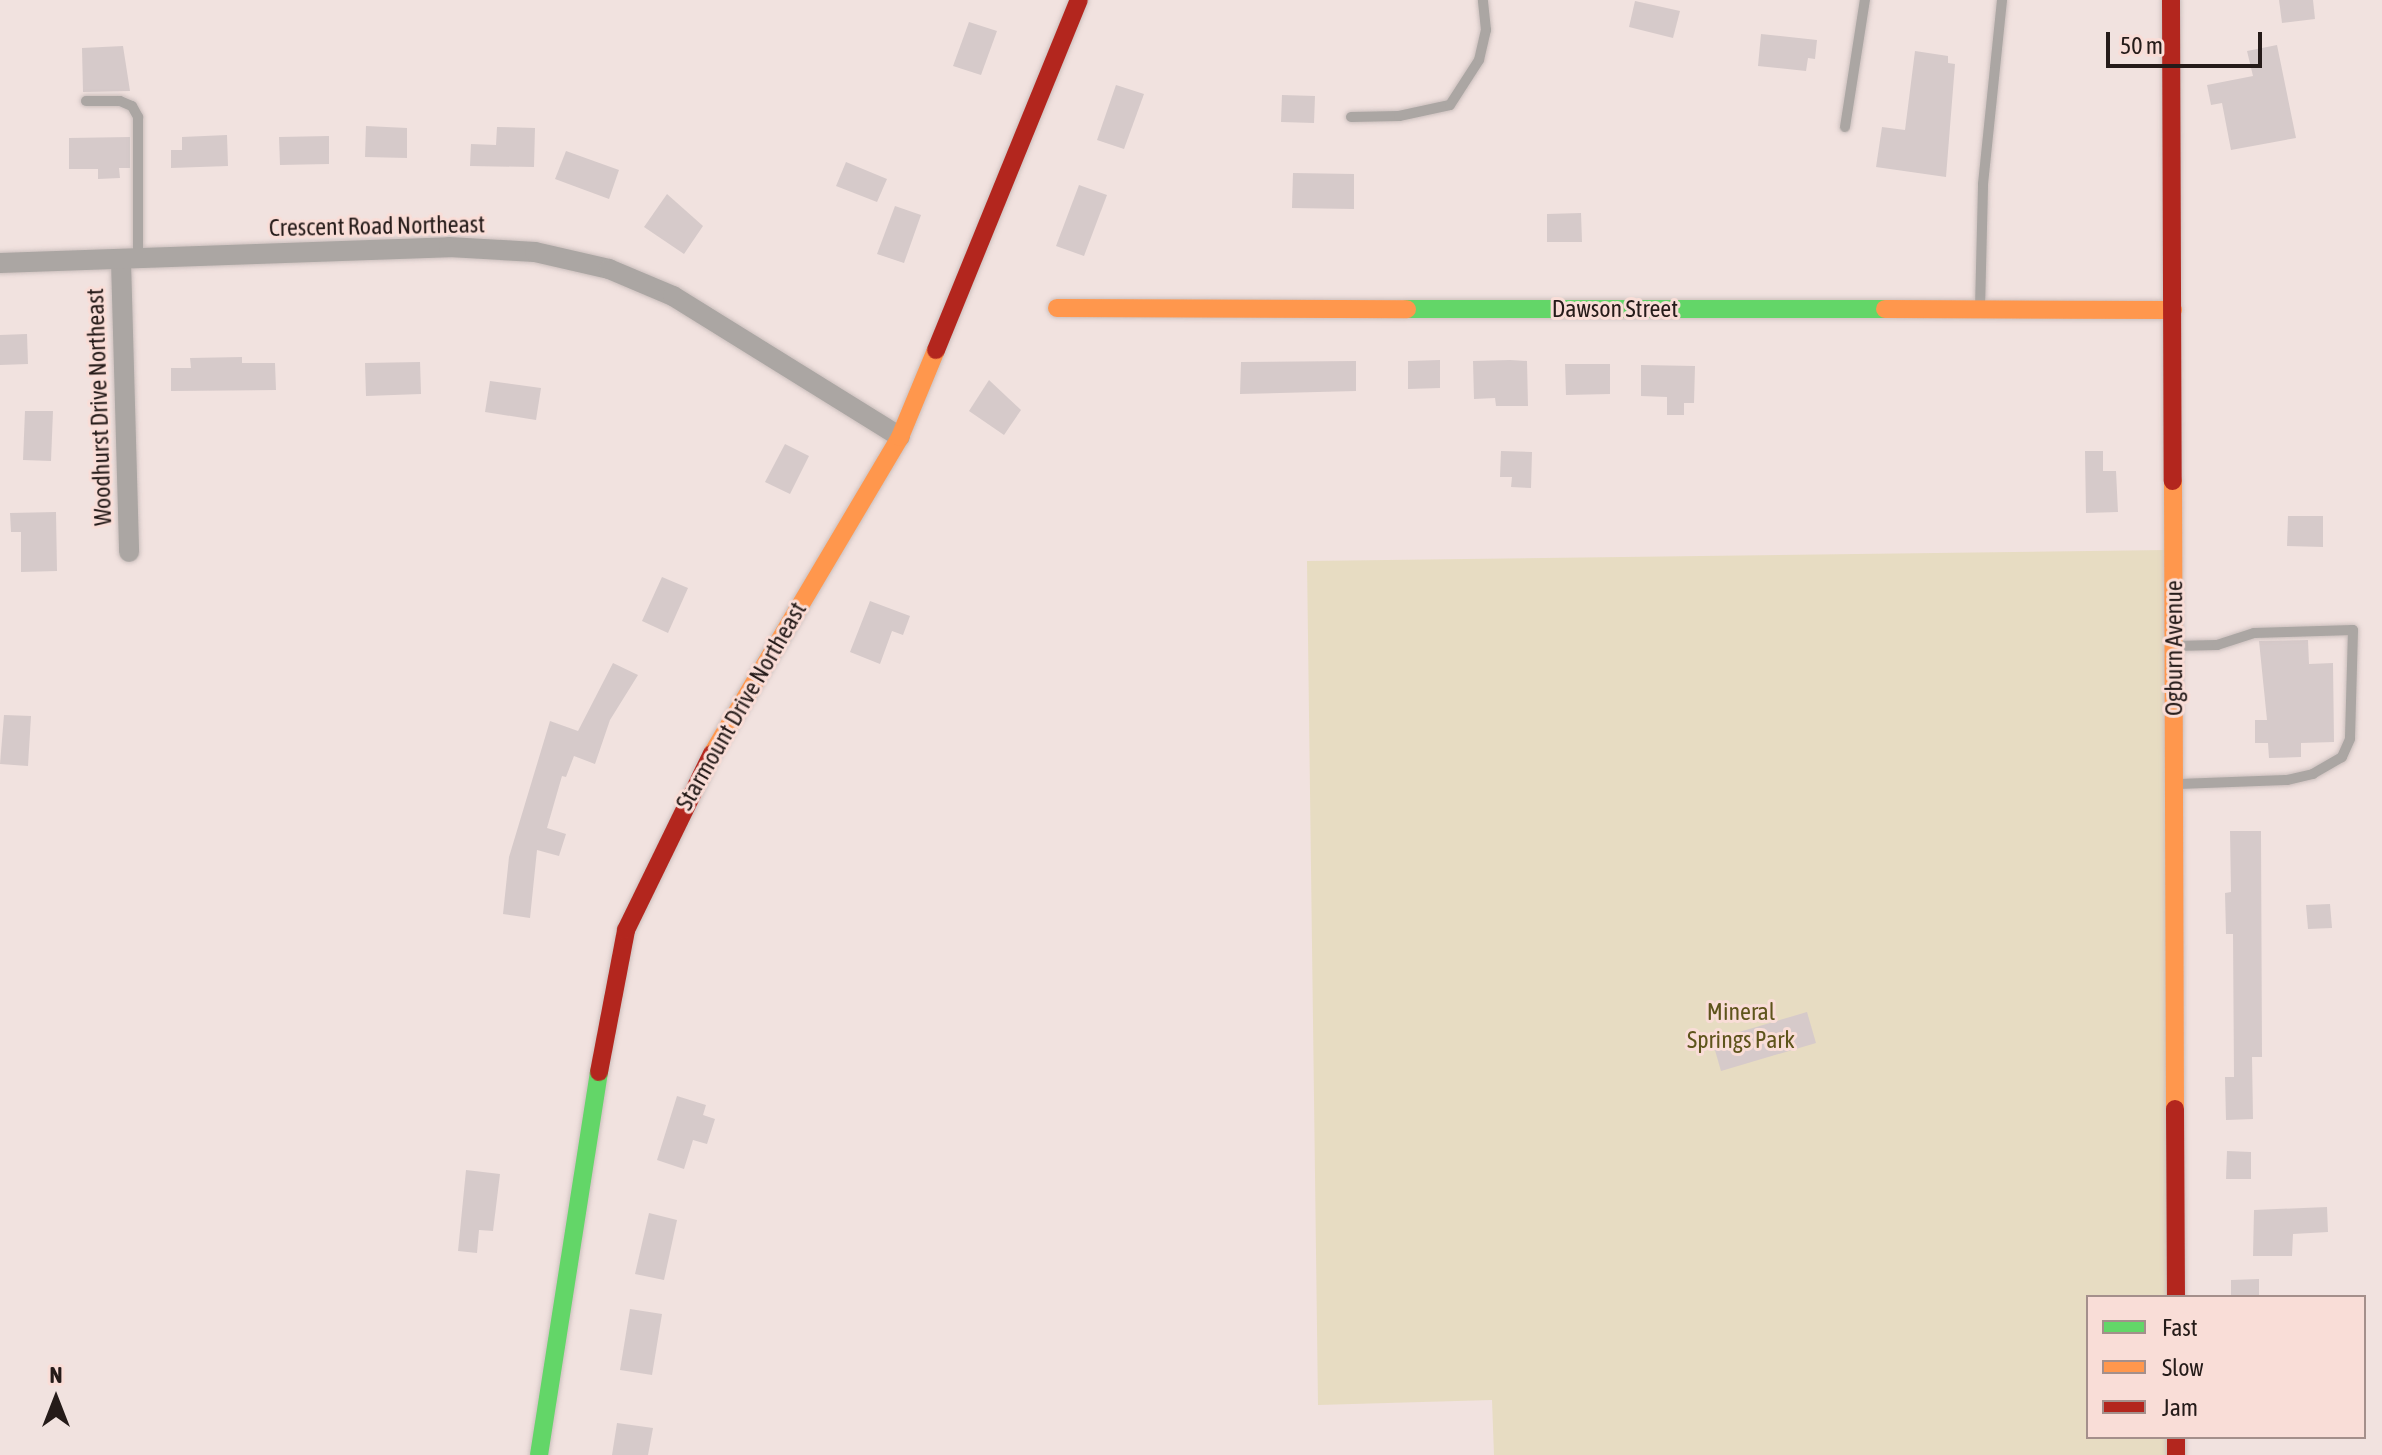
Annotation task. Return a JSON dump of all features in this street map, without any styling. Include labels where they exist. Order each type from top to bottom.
[{"type":"street","name":"Starmount Drive Northeast","points":[[539,1455],[611,996],[626,930],[690,791],[900,437],[1079,0]]},
{"type":"street","name":"Ogburn Avenue","points":[[2171,0],[2176,1295]]},
{"type":"street","name":"Crescent Road Northeast","points":[[0,263],[449,247],[535,252],[609,269],[673,296],[900,437]]},
{"type":"street","name":"Woodhurst Drive Northeast","points":[[129,260],[129,552]]},
{"type":"street","name":"Dawson Street","points":[[1057,308],[2173,310]]},
{"type":"lane","points":[[1351,117],[1399,116],[1450,105],[1479,60],[1486,30],[1483,0]]},
{"type":"lane","points":[[1845,127],[1865,0]]},
{"type":"lane","points":[[1980,310],[1983,184],[2002,0]]},
{"type":"lane","points":[[86,101],[120,101],[132,106],[138,117],[129,260]]},
{"type":"lane","points":[[2174,646],[2217,645],[2254,633],[2353,630],[2350,739],[2342,757],[2313,774],[2287,780],[2175,784]]},
{"type":"green space","name":"Mineral Springs Park","points":[[2166,550],[2170,1295],[2086,1295],[2086,1439],[2171,1439],[2171,1455],[1494,1455],[1492,1400],[1318,1405],[1307,561]]},
{"type":"building","points":[[2279,0],[2313,0],[2315,19],[2282,23]]},
{"type":"building","points":[[1635,1],[1680,11],[1673,38],[1629,27]]},
{"type":"building","points":[[969,22],[997,31],[981,75],[953,66]]},
{"type":"building","points":[[1761,34],[1817,40],[1815,59],[1808,58],[1806,71],[1758,66]]},
{"type":"building","points":[[2277,45],[2296,138],[2231,150],[2222,103],[2211,105],[2207,85],[2253,76],[2247,51]]},
{"type":"building","points":[[123,46],[130,91],[83,92],[82,48]]},
{"type":"building","points":[[1915,51],[1948,56],[1948,63],[1955,64],[1946,177],[1876,167],[1882,127],[1905,130]]},
{"type":"building","points":[[1116,85],[1144,94],[1124,149],[1097,140]]},
{"type":"building","points":[[1282,95],[1315,96],[1314,123],[1281,122]]},
{"type":"building","points":[[366,126],[407,128],[407,158],[365,157]]},
{"type":"building","points":[[497,127],[535,128],[534,167],[470,166],[471,144],[496,145]]},
{"type":"building","points":[[227,135],[228,166],[171,168],[171,150],[182,150],[182,137]]},
{"type":"building","points":[[329,136],[329,164],[280,165],[279,137]]},
{"type":"building","points":[[130,137],[130,168],[119,168],[120,178],[98,179],[98,169],[69,169],[69,138]]},
{"type":"building","points":[[566,151],[619,170],[609,199],[555,179]]},
{"type":"building","points":[[846,162],[887,179],[877,202],[836,186]]},
{"type":"building","points":[[1293,173],[1354,174],[1354,209],[1292,208]]},
{"type":"building","points":[[1079,185],[1107,195],[1084,256],[1056,246]]},
{"type":"building","points":[[667,194],[703,226],[684,254],[644,227]]},
{"type":"building","points":[[895,206],[921,215],[904,263],[877,254]]},
{"type":"building","points":[[1581,213],[1582,242],[1547,242],[1547,214]]},
{"type":"building","points":[[27,334],[28,364],[0,365],[0,335]]},
{"type":"building","points":[[242,357],[242,363],[275,363],[276,390],[171,391],[171,368],[191,368],[190,358]]},
{"type":"building","points":[[1440,360],[1440,388],[1408,389],[1408,361]]},
{"type":"building","points":[[1356,361],[1356,391],[1240,394],[1241,362]]},
{"type":"building","points":[[1473,361],[1527,361],[1528,406],[1496,406],[1495,398],[1474,399]]},
{"type":"building","points":[[420,362],[421,394],[366,396],[365,363]]},
{"type":"building","points":[[1565,364],[1610,364],[1610,394],[1566,395]]},
{"type":"building","points":[[1641,365],[1695,366],[1694,403],[1684,403],[1684,415],[1667,415],[1667,397],[1641,396]]},
{"type":"building","points":[[989,380],[1021,410],[1004,435],[969,411]]},
{"type":"building","points":[[490,381],[541,388],[536,420],[485,412]]},
{"type":"building","points":[[25,411],[53,411],[51,461],[23,460]]},
{"type":"building","points":[[785,444],[809,456],[790,494],[765,482]]},
{"type":"building","points":[[1501,451],[1532,452],[1531,488],[1511,487],[1512,477],[1500,477]]},
{"type":"building","points":[[2085,451],[2103,451],[2103,471],[2116,471],[2118,512],[2086,513]]},
{"type":"building","points":[[56,512],[57,571],[21,572],[21,532],[11,532],[10,513]]},
{"type":"building","points":[[2288,516],[2323,516],[2323,547],[2287,546]]},
{"type":"building","points":[[662,577],[688,588],[668,633],[642,621]]},
{"type":"building","points":[[870,601],[910,616],[903,635],[892,631],[880,664],[850,652]]},
{"type":"building","points":[[2308,640],[2309,664],[2333,663],[2334,742],[2301,743],[2301,757],[2269,758],[2268,743],[2255,743],[2255,720],[2267,720],[2259,641]]},
{"type":"building","points":[[613,663],[638,675],[610,720],[595,764],[574,756],[566,777],[562,776],[547,828],[566,834],[559,856],[537,850],[530,918],[503,914],[509,857],[550,721],[578,731]]},
{"type":"building","points":[[4,715],[31,716],[28,766],[0,764]]},
{"type":"building","points":[[2230,831],[2261,831],[2262,1057],[2252,1057],[2253,1119],[2226,1120],[2225,1077],[2234,1077],[2233,934],[2226,934],[2225,893],[2231,892]]},
{"type":"building","points":[[2330,904],[2332,928],[2308,929],[2306,905]]},
{"type":"building","points":[[1807,1012],[1816,1043],[1721,1071],[1712,1040]]},
{"type":"building","points":[[677,1096],[706,1105],[703,1115],[715,1119],[707,1144],[693,1140],[684,1169],[657,1160]]},
{"type":"building","points":[[2227,1151],[2251,1152],[2251,1179],[2226,1179]]},
{"type":"building","points":[[466,1170],[500,1174],[493,1231],[479,1230],[477,1253],[458,1251]]},
{"type":"building","points":[[2327,1207],[2328,1232],[2293,1234],[2292,1256],[2253,1256],[2254,1210]]},
{"type":"building","points":[[649,1213],[677,1220],[664,1280],[635,1274]]},
{"type":"building","points":[[2259,1279],[2259,1295],[2231,1295],[2231,1280]]},
{"type":"building","points":[[630,1309],[662,1314],[652,1375],[620,1370]]},
{"type":"building","points":[[617,1423],[653,1428],[648,1455],[612,1455]]},
{"type":"traffic: fast","points":[[1407,309],[1885,309]]},
{"type":"traffic: fast","points":[[539,1455],[599,1072]]},
{"type":"traffic: slow","points":[[1057,308],[1407,309]]},
{"type":"traffic: slow","points":[[1885,309],[2173,310]]},
{"type":"traffic: slow","points":[[712,754],[900,437],[936,350]]},
{"type":"traffic: slow","points":[[2173,481],[2175,1109]]},
{"type":"traffic: jam","points":[[936,350],[1079,0]]},
{"type":"traffic: jam","points":[[2171,0],[2173,481]]},
{"type":"traffic: jam","points":[[599,1072],[626,930],[712,754]]},
{"type":"traffic: jam","points":[[2175,1109],[2176,1295]]},
{"type":"traffic: jam","points":[[2176,1439],[2176,1455]]}]
